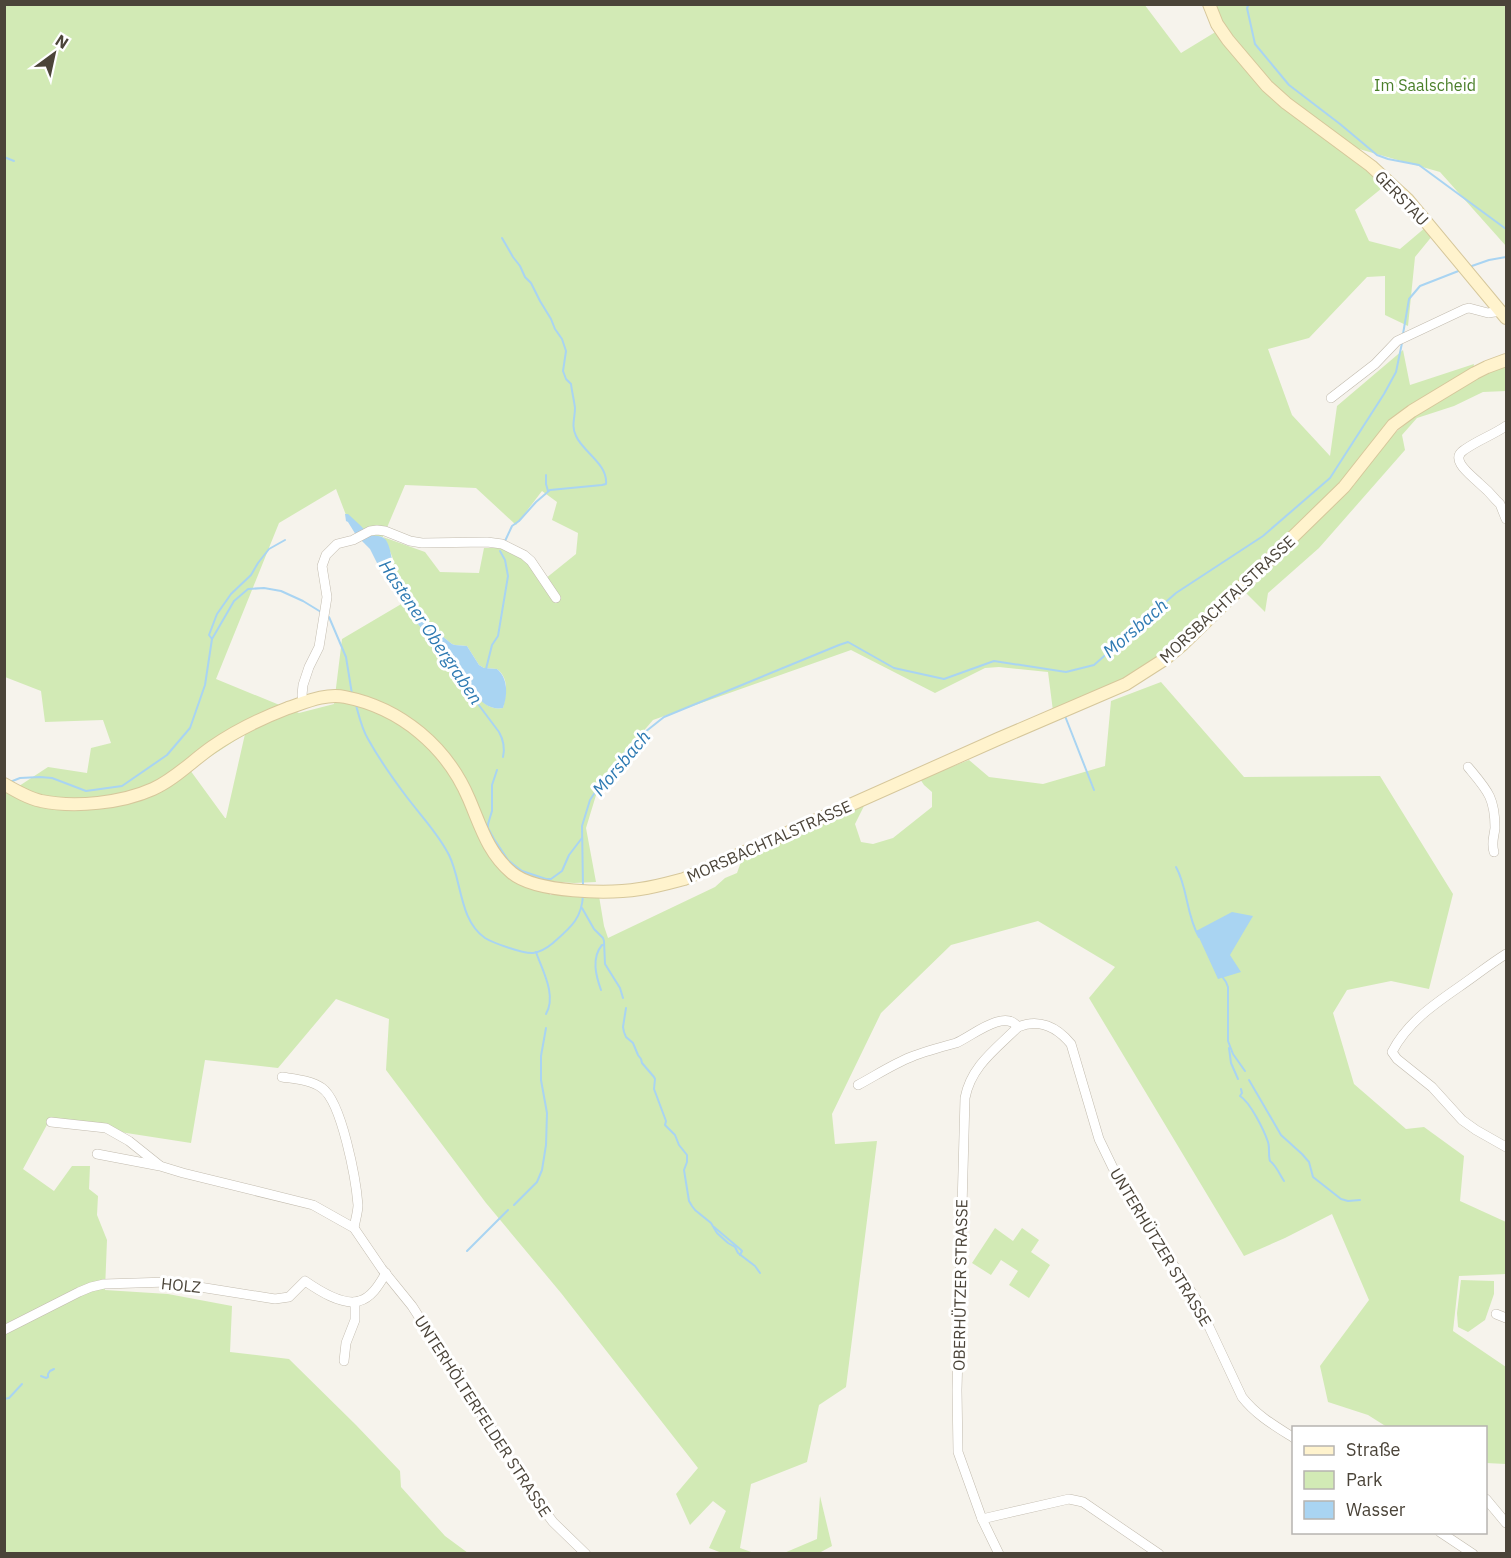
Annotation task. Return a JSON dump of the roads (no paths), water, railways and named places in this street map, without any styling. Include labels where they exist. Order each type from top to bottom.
[{"type":"main road","name":"GERSTAU","points":[[1209,4],[1216,24],[1261,80],[1391,184],[1504,314]]},
{"type":"main road","name":"MORSBACHTALSTRASSE","points":[[8,786],[41,801],[59,803],[98,802],[134,796],[153,789],[171,778],[213,746],[246,727],[303,703],[326,697],[343,696],[389,712],[430,741],[445,758],[467,793],[482,833],[499,859],[522,880],[536,885],[582,890],[638,890],[684,879],[1126,684],[1184,644],[1344,487],[1393,425],[1475,373],[1506,360]]},
{"type":"street","name":"GERSTAU","points":[[1331,398],[1376,364],[1397,341],[1410,334],[1469,308],[1504,314]]},
{"type":"street","points":[[1506,426],[1494,435],[1464,450],[1459,459],[1461,466],[1496,500],[1506,519]]},
{"type":"street","points":[[303,703],[303,685],[319,646],[327,597],[322,566],[326,555],[337,544],[353,540],[370,531],[385,531],[422,543],[487,542],[502,544],[531,561],[556,598]]},
{"type":"street","points":[[1468,767],[1486,790],[1495,810],[1491,845],[1494,852]]},
{"type":"street","points":[[1494,833],[1505,834]]},
{"type":"street","points":[[1506,954],[1417,1018],[1392,1052],[1397,1059],[1432,1087],[1462,1120],[1506,1147]]},
{"type":"street","name":"UNTERHÜTZER STRASSE","points":[[858,1085],[909,1058],[957,1042],[985,1027],[1001,1022],[1011,1021],[1018,1028],[1026,1024],[1048,1025],[1053,1028],[1071,1044],[1099,1139],[1113,1168],[1129,1198],[1199,1305],[1242,1397],[1249,1407],[1292,1437]]},
{"type":"street","name":"OBERHÜTZER STRASSE","points":[[999,1554],[982,1519],[958,1452],[957,1390],[965,1098],[975,1071],[1018,1028]]},
{"type":"street","points":[[282,1077],[317,1085],[332,1099],[349,1151],[358,1208],[354,1228]]},
{"type":"street","points":[[51,1122],[106,1128],[129,1141],[160,1166]]},
{"type":"street","points":[[97,1154],[160,1166],[313,1205],[354,1228],[386,1273],[369,1295],[355,1302],[355,1320],[346,1343],[344,1361]]},
{"type":"street","name":"UNTERHÖLTERFELDER STRASSE","points":[[386,1273],[408,1301],[538,1502],[553,1522],[586,1554]]},
{"type":"street","name":"HOLZ","points":[[4,1330],[85,1289],[104,1284],[168,1282],[275,1299],[289,1297],[305,1281],[332,1297],[355,1302]]},
{"type":"street","points":[[1496,1314],[1506,1318]]},
{"type":"street","points":[[982,1519],[1069,1499],[1083,1502],[1160,1554]]},
{"type":"street","points":[[1487,1501],[1506,1523]]},
{"type":"street","points":[[1442,1534],[1473,1554]]},
{"type":"water","points":[[345,514],[348,514],[369,535],[380,536],[386,540],[398,579],[414,610],[420,611],[437,632],[452,644],[467,646],[479,665],[484,668],[497,669],[501,673],[506,687],[503,708],[490,707],[479,699],[462,676],[455,678],[422,629],[402,605],[403,603],[370,549],[346,521]]},
{"type":"water","points":[[1232,912],[1253,916],[1230,955],[1241,972],[1218,979],[1196,931]]},
{"type":"waterway","points":[[1249,4],[1247,8],[1255,44],[1289,85],[1377,155],[1419,165],[1506,229]]},
{"type":"waterway","points":[[4,157],[14,161]]},
{"type":"waterway","points":[[502,238],[531,283],[562,339],[566,351],[563,371],[571,384],[575,408],[573,425],[575,432],[579,442],[599,464],[606,477],[606,484],[602,485],[550,490],[512,526],[505,541]]},
{"type":"waterway","name":"Morsbach","points":[[1469,267],[1506,257]]},
{"type":"waterway","name":"Morsbach","points":[[1403,334],[1409,299],[1420,286],[1461,270]]},
{"type":"waterway","name":"Morsbach","points":[[583,886],[582,826],[590,800],[611,768],[640,736],[664,717],[848,642],[894,668],[944,679],[994,661],[1066,672],[1094,665],[1176,593],[1263,536],[1330,478],[1396,372],[1402,343]]},
{"type":"waterway","points":[[546,475],[548,491]]},
{"type":"waterway","points":[[212,639],[209,635],[217,614],[231,594],[251,575],[269,549],[285,540]]},
{"type":"waterway","points":[[483,669],[486,669],[492,645],[498,636],[508,576],[505,560],[500,551]]},
{"type":"waterway","name":"Morsbach","points":[[10,782],[20,778],[52,778],[86,791],[122,786],[167,755],[190,728],[205,685],[212,639],[234,601],[248,589],[264,588],[281,591],[321,612]]},
{"type":"waterway","name":"Morsbach","points":[[326,615],[329,617],[346,657],[352,694]]},
{"type":"waterway","name":"Hastener Obergraben","points":[[457,676],[499,732],[504,750],[503,757]]},
{"type":"waterway","name":"Morsbach","points":[[356,705],[364,731],[376,753],[445,847],[453,865],[470,921],[485,938],[523,952],[541,951],[565,933],[578,917],[583,895]]},
{"type":"waterway","points":[[1065,716],[1094,790]]},
{"type":"waterway","name":"Hastener Obergraben","points":[[497,770],[492,785],[492,811],[488,828],[508,860],[514,865],[522,871],[551,879],[562,871],[569,855],[582,838]]},
{"type":"waterway","points":[[1176,867],[1199,937]]},
{"type":"waterway","points":[[582,908],[594,929],[603,938],[605,964],[620,988],[623,998]]},
{"type":"waterway","points":[[601,990],[596,973],[596,956],[603,945]]},
{"type":"waterway","points":[[536,952],[549,991],[549,1007],[546,1014]]},
{"type":"waterway","points":[[1221,975],[1228,987],[1228,1041],[1233,1054],[1245,1071]]},
{"type":"waterway","points":[[626,1008],[623,1027],[626,1037],[633,1043],[642,1063],[654,1077],[654,1089],[666,1121],[665,1125],[675,1135],[687,1155],[684,1170],[689,1201],[695,1210],[711,1223],[717,1233],[735,1247],[738,1253],[755,1266],[760,1273]]},
{"type":"waterway","points":[[514,1205],[537,1182],[542,1170],[546,1145],[547,1113],[541,1080],[541,1056],[546,1028]]},
{"type":"waterway","points":[[1229,1048],[1231,1063],[1238,1079]]},
{"type":"waterway","points":[[1249,1080],[1281,1135],[1309,1162],[1313,1177],[1341,1199],[1360,1200]]},
{"type":"waterway","points":[[1241,1089],[1240,1096],[1252,1110],[1269,1144],[1270,1161],[1284,1181]]},
{"type":"waterway","points":[[467,1251],[508,1210]]},
{"type":"waterway","points":[[714,1227],[742,1251],[740,1255]]},
{"type":"waterway","points":[[41,1376],[48,1377],[50,1371],[54,1369]]},
{"type":"waterway","points":[[4,1399],[9,1398],[22,1384]]},
{"type":"park label","name":"Im Saalscheid","points":[[1425,85]]}]
